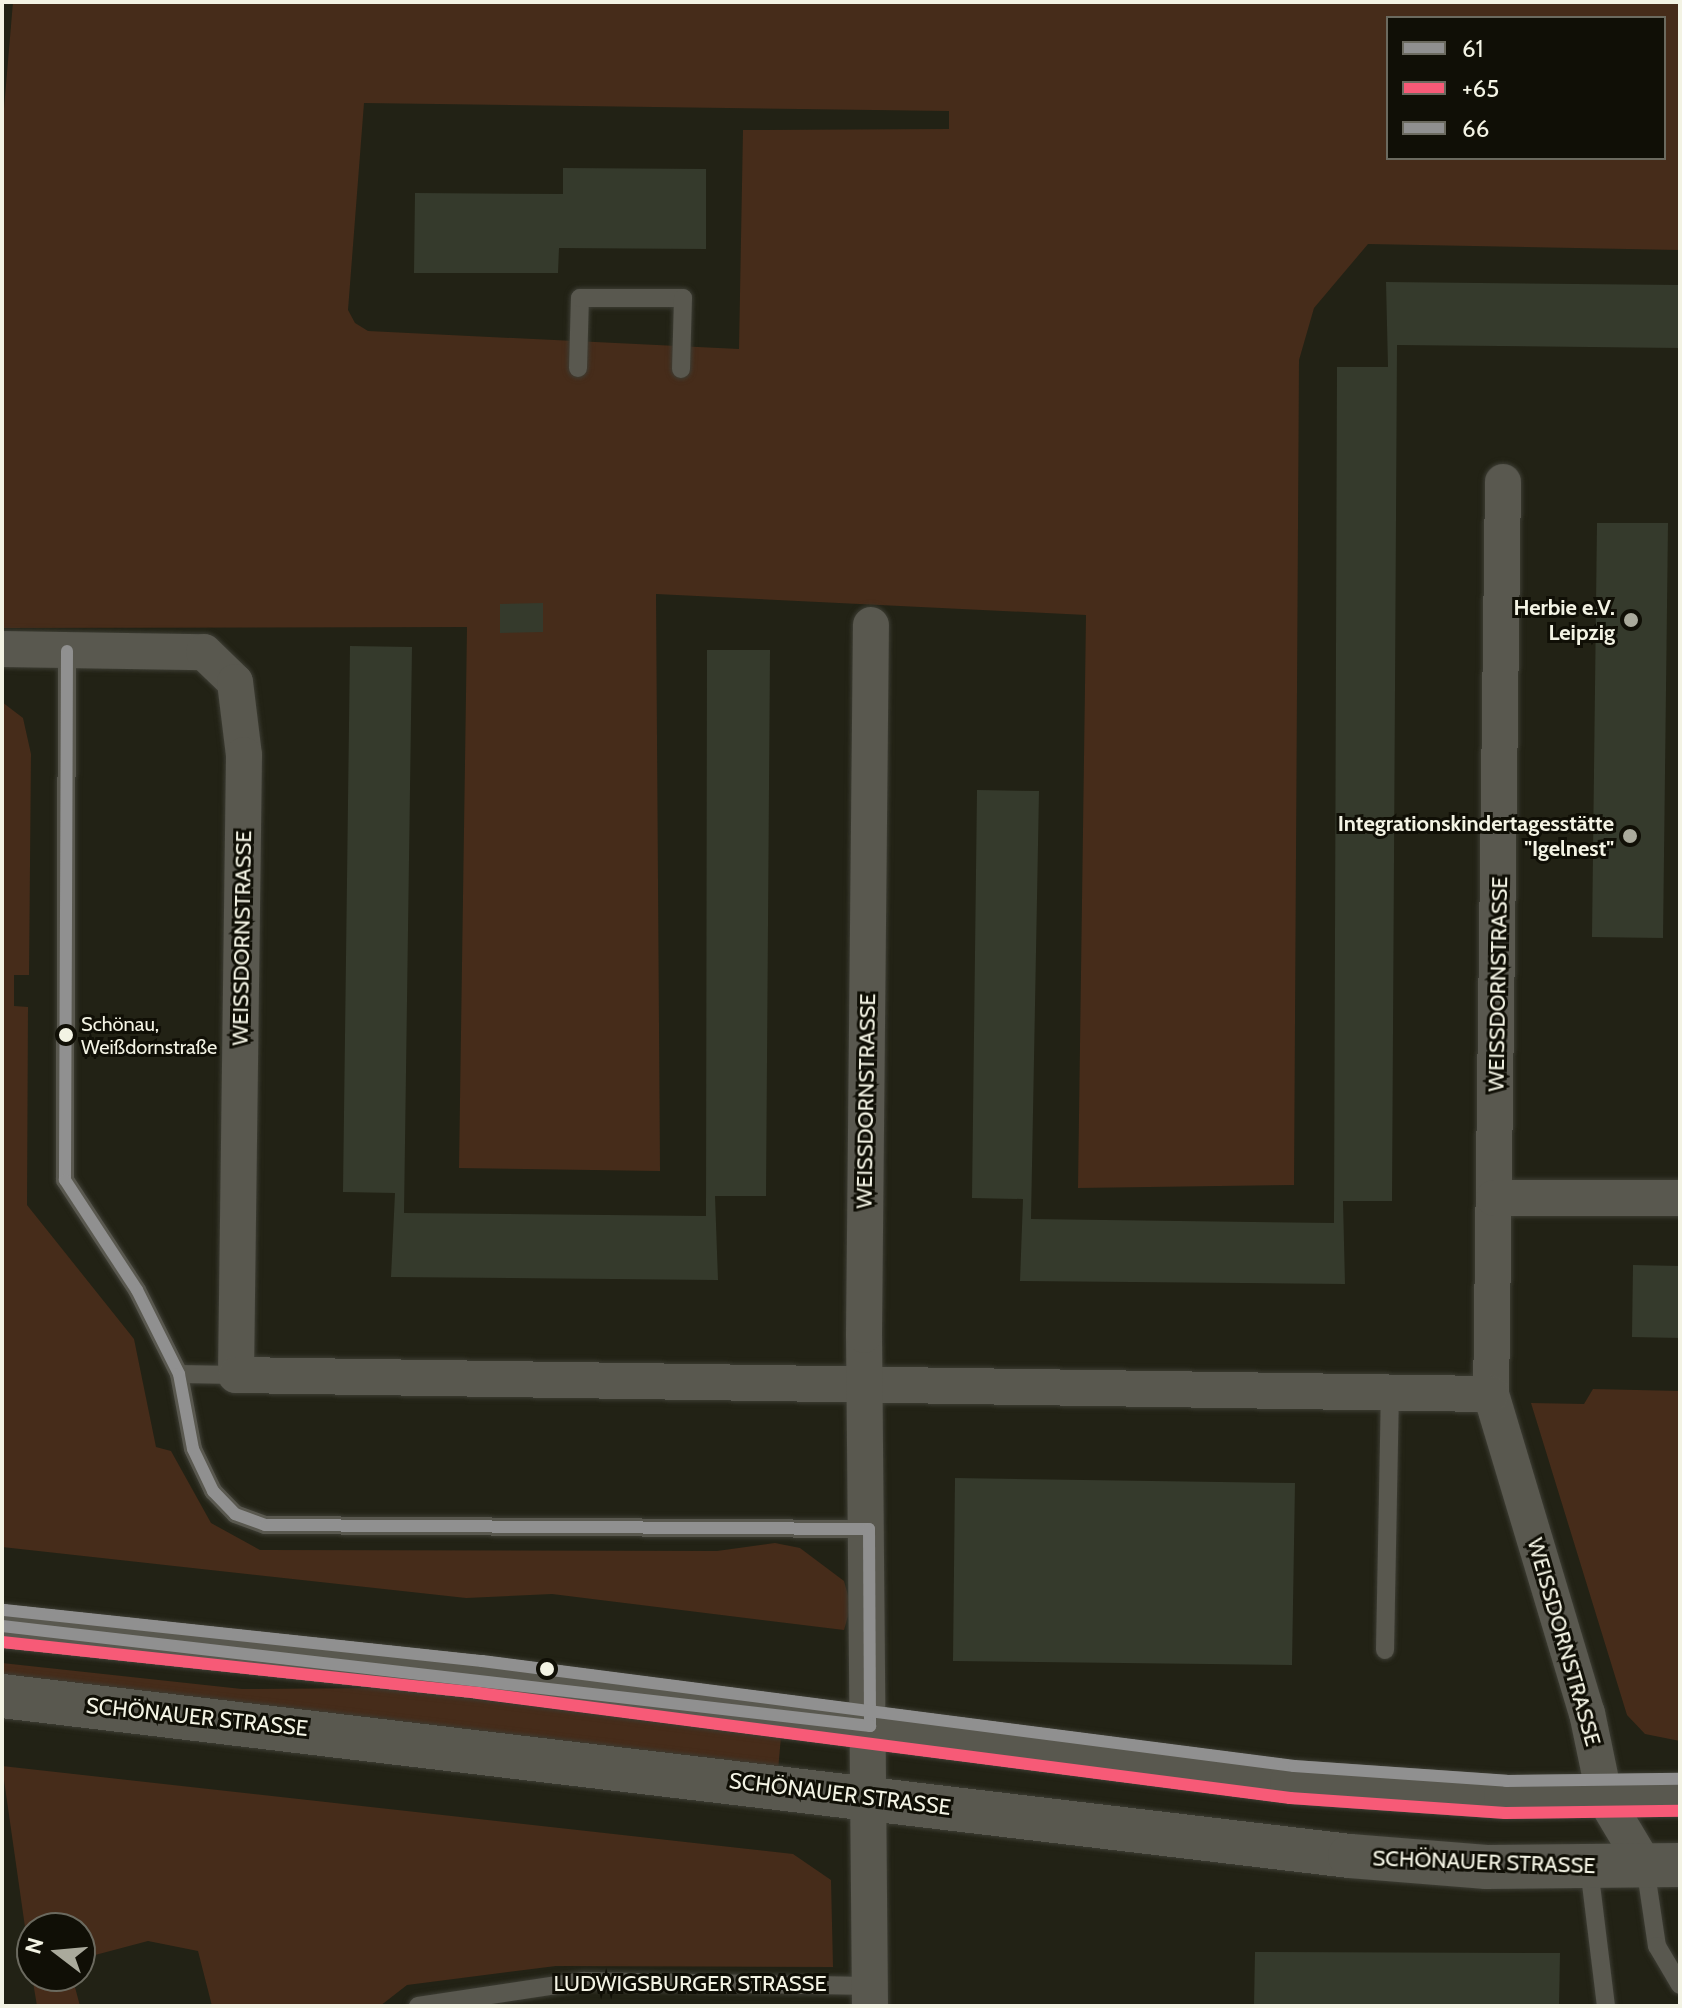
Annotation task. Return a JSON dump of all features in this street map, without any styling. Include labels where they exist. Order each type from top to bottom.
[{"type":"main road","name":"SCHÖNAUER STRASSE","points":[[2,1626],[869,1761],[1350,1856],[1589,1868],[1662,1866]]},
{"type":"main road","name":"SCHÖNAUER STRASSE","points":[[2,1696],[869,1761],[1605,1799],[1680,1795]]},
{"type":"street","name":"WEISSDORNSTRASSE","points":[[1503,482],[1491,1394],[1587,1713],[1605,1799]]},
{"type":"street","name":"WEISSDORNSTRASSE","points":[[869,1761],[869,1529],[864,1385],[871,625]]},
{"type":"street","name":"WEISSDORNSTRASSE","points":[[2,649],[204,652],[235,682],[244,755],[236,1375]]},
{"type":"street","points":[[1494,1198],[1680,1198]]},
{"type":"street","points":[[236,1375],[1491,1394]]},
{"type":"street","name":"LUDWIGSBURGER STRASSE","points":[[869,1761],[870,1996]]},
{"type":"street","points":[[1605,1799],[1662,1866]]},
{"type":"street","points":[[1589,1868],[1605,1799]]},
{"type":"lane","points":[[578,368],[580,298],[683,298],[681,369]]},
{"type":"lane","points":[[67,651],[65,1180],[137,1290],[179,1374],[193,1449],[213,1491],[235,1514],[265,1525],[869,1529]]},
{"type":"lane","points":[[179,1374],[236,1375]]},
{"type":"lane","points":[[1385,1650],[1390,1392]]},
{"type":"lane","points":[[1662,1866],[1657,1946],[1680,1985]]},
{"type":"lane","points":[[1589,1868],[1606,2006]]},
{"type":"lane","name":"LUDWIGSBURGER STRASSE","points":[[418,2006],[438,1997],[584,1981],[870,1996]]},
{"type":"shaded area","points":[[13,2],[1680,2],[1680,250],[1368,244],[1314,308],[1299,360],[1294,1185],[1078,1188],[1086,615],[656,594],[660,1171],[459,1168],[467,627],[2,628],[2,132]],"holes":[[[364,103],[949,111],[949,129],[743,130],[739,349],[368,331],[355,323],[348,310]]]},
{"type":"shaded area","points":[[2,702],[23,718],[31,754],[29,975],[14,975],[14,1006],[28,1007],[27,1205],[134,1339],[156,1447],[171,1451],[211,1523],[260,1550],[717,1551],[775,1543],[800,1548],[844,1581],[851,1606],[844,1630],[552,1594],[466,1598],[2,1547]]},
{"type":"shaded area","points":[[1593,1389],[1680,1391],[1680,1741],[1645,1734],[1627,1715],[1531,1403],[1584,1404]]},
{"type":"shaded area","points":[[2,1663],[242,1689],[384,1688],[781,1737],[778,1770],[2,1680]]},
{"type":"shaded area","points":[[2,1766],[793,1854],[831,1880],[833,1967],[556,1966],[407,1985],[380,2006],[212,2006],[198,1951],[148,1941],[96,1955],[96,1912],[23,1912]]},
{"type":"shaded area","points":[[35,1992],[76,1992],[80,2006],[37,2006]]},
{"type":"building","points":[[563,168],[706,169],[706,249],[559,248],[558,273],[414,273],[415,193],[563,194]]},
{"type":"building","points":[[1386,282],[1680,285],[1680,348],[1397,345],[1392,1201],[1343,1201],[1345,1284],[1020,1281],[1023,1199],[972,1198],[977,790],[1039,791],[1031,1219],[1334,1223],[1337,367],[1388,367]]},
{"type":"building","points":[[1597,523],[1668,523],[1663,938],[1592,937]]},
{"type":"building","points":[[543,603],[543,632],[500,633],[500,604]]},
{"type":"building","points":[[350,646],[412,647],[404,1213],[706,1216],[707,650],[770,650],[766,1196],[715,1196],[718,1280],[391,1277],[395,1193],[343,1192]]},
{"type":"building","points":[[1633,1265],[1680,1266],[1680,1338],[1632,1337]]},
{"type":"building","points":[[955,1478],[1295,1483],[1292,1665],[953,1661]]},
{"type":"building","points":[[1255,1952],[1560,1953],[1559,2006],[1254,2006]]},
{"type":"transit line","name":"61","points":[[67,651],[65,1180],[137,1290],[179,1374],[193,1449],[213,1491],[235,1514],[265,1525],[869,1529]]},
{"type":"transit line","name":"61","points":[[869,1529],[870,1726]]},
{"type":"transit line","name":"66","points":[[4,1610],[482,1661],[1294,1766],[1506,1781],[1680,1779]]},
{"type":"transit line","name":"61","points":[[2,1626],[870,1726]]},
{"type":"transit line","name":"+65","points":[[2,1642],[478,1693],[1290,1798],[1505,1813],[1680,1811]]},
{"type":"place","name":"Herbie e.V. Leipzig","points":[[1631,620]]},
{"type":"place","name":"Integrationskindertagesstätte \"Igelnest\"","points":[[1630,836]]},
{"type":"place","name":"Schönau, Weißdornstraße","points":[[66,1035]]}]
